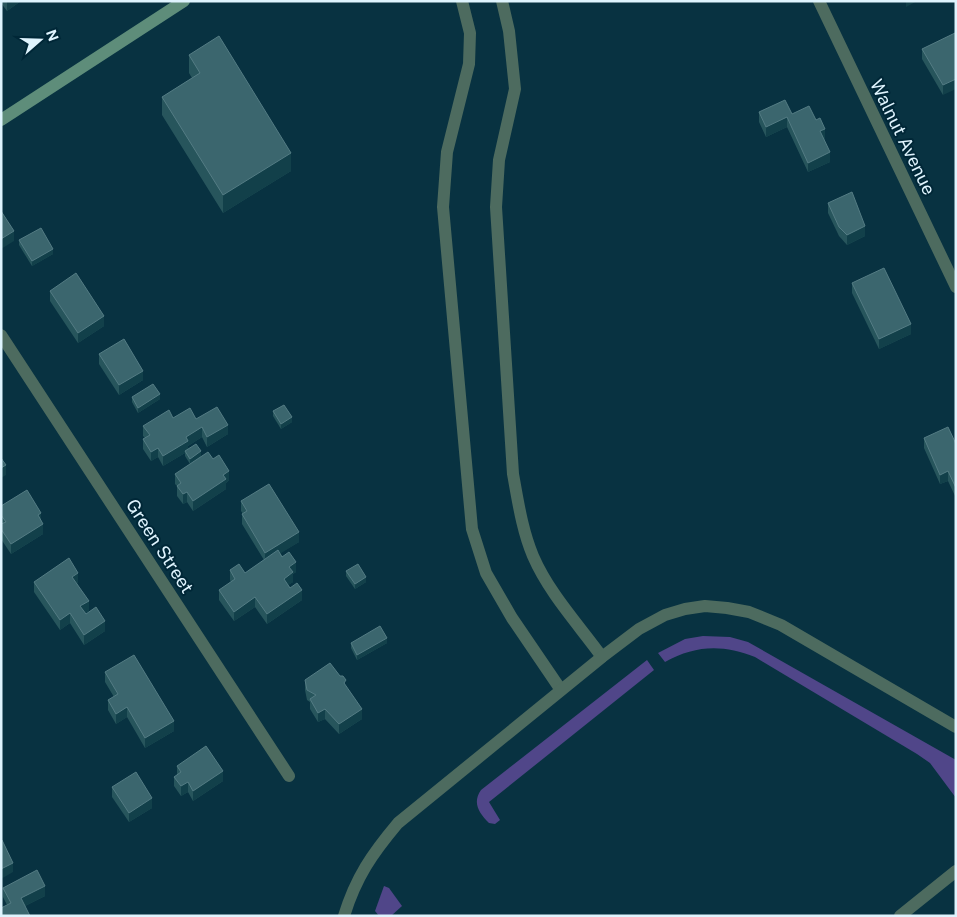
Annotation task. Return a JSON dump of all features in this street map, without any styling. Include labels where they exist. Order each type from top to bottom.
[{"type":"street","points":[[1,120],[184,1]]},
{"type":"street","points":[[502,1],[509,31],[515,89],[499,160],[496,207],[513,474],[520,513],[532,555],[548,584],[602,656]]},
{"type":"street","name":"Walnut Avenue","points":[[819,1],[956,287]]},
{"type":"street","points":[[462,2],[470,33],[468,64],[447,152],[443,207],[472,528],[486,573],[512,618],[561,690]]},
{"type":"street","name":"Green Street","points":[[1,335],[289,776]]},
{"type":"street","points":[[344,916],[358,876],[374,851],[398,823],[602,656],[639,629],[685,609],[705,606],[749,612],[781,625],[956,727]]},
{"type":"street","points":[[900,916],[956,871]]},
{"type":"shaded area","points":[[703,636],[730,637],[748,642],[956,760],[956,798],[930,763],[755,657],[732,650],[709,648],[687,652],[665,662],[658,653],[685,639]]},
{"type":"shaded area","points":[[647,660],[654,670],[489,802],[500,820],[495,824],[489,823],[482,815],[477,804],[478,795],[481,790]]},
{"type":"shaded area","points":[[384,886],[389,888],[402,906],[391,916],[379,916],[375,911]]},
{"type":"building","points":[[955,33],[956,79],[943,85],[922,49]]},
{"type":"building","points":[[219,36],[291,153],[223,195],[162,97],[200,73],[189,55]]},
{"type":"building","points":[[785,100],[792,114],[809,106],[816,120],[820,118],[825,129],[820,131],[830,152],[808,163],[787,117],[766,127],[759,112]]},
{"type":"building","points":[[852,192],[865,226],[847,235],[839,227],[828,203]]},
{"type":"building","points":[[1,211],[14,231],[1,239]]},
{"type":"building","points":[[41,228],[53,249],[32,261],[19,240]]},
{"type":"building","points":[[884,268],[911,324],[879,339],[852,283]]},
{"type":"building","points":[[76,273],[104,316],[78,333],[50,291]]},
{"type":"building","points":[[124,339],[143,371],[119,385],[99,354]]},
{"type":"building","points":[[153,384],[160,394],[138,408],[132,397]]},
{"type":"building","points":[[284,405],[292,417],[281,424],[273,411]]},
{"type":"building","points":[[217,407],[228,425],[207,437],[202,427],[186,437],[188,441],[163,456],[158,448],[151,452],[143,439],[150,435],[143,426],[169,410],[173,418],[190,408],[196,419]]},
{"type":"building","points":[[948,427],[956,444],[956,488],[948,471],[940,475],[924,438]]},
{"type":"building","points":[[196,444],[201,451],[190,459],[185,451]]},
{"type":"building","points":[[208,452],[213,459],[219,455],[229,471],[223,475],[226,479],[193,501],[187,492],[183,494],[177,486],[181,483],[175,474]]},
{"type":"building","points":[[1,458],[6,465],[1,468]]},
{"type":"building","points":[[269,484],[299,532],[265,553],[242,514],[247,511],[241,501]]},
{"type":"building","points":[[27,490],[41,513],[38,515],[43,524],[11,544],[1,529],[1,524],[6,522],[1,515],[1,506]]},
{"type":"building","points":[[278,550],[282,557],[289,552],[296,562],[289,567],[293,572],[284,579],[290,588],[297,583],[302,590],[267,614],[255,597],[234,612],[219,590],[235,579],[230,570],[239,564],[245,573]]},
{"type":"building","points":[[69,558],[78,573],[72,577],[89,601],[80,606],[86,614],[96,607],[105,621],[84,635],[70,613],[60,620],[34,582]]},
{"type":"building","points":[[358,564],[366,577],[355,584],[346,571]]},
{"type":"building","points":[[380,626],[387,638],[357,655],[351,643]]},
{"type":"building","points":[[134,655],[174,721],[145,738],[127,707],[116,714],[108,700],[118,694],[105,672]]},
{"type":"building","points":[[330,663],[340,676],[343,676],[346,680],[344,683],[362,709],[339,724],[325,709],[318,713],[310,699],[316,695],[307,690],[305,680]]},
{"type":"building","points":[[206,746],[223,771],[193,791],[188,782],[181,786],[174,777],[181,772],[177,766]]},
{"type":"building","points":[[136,772],[152,798],[129,813],[112,787]]},
{"type":"building","points":[[1,841],[13,863],[1,869]]},
{"type":"building","points":[[37,870],[45,886],[21,898],[30,916],[2,916],[1,908],[11,903],[3,888]]}]
